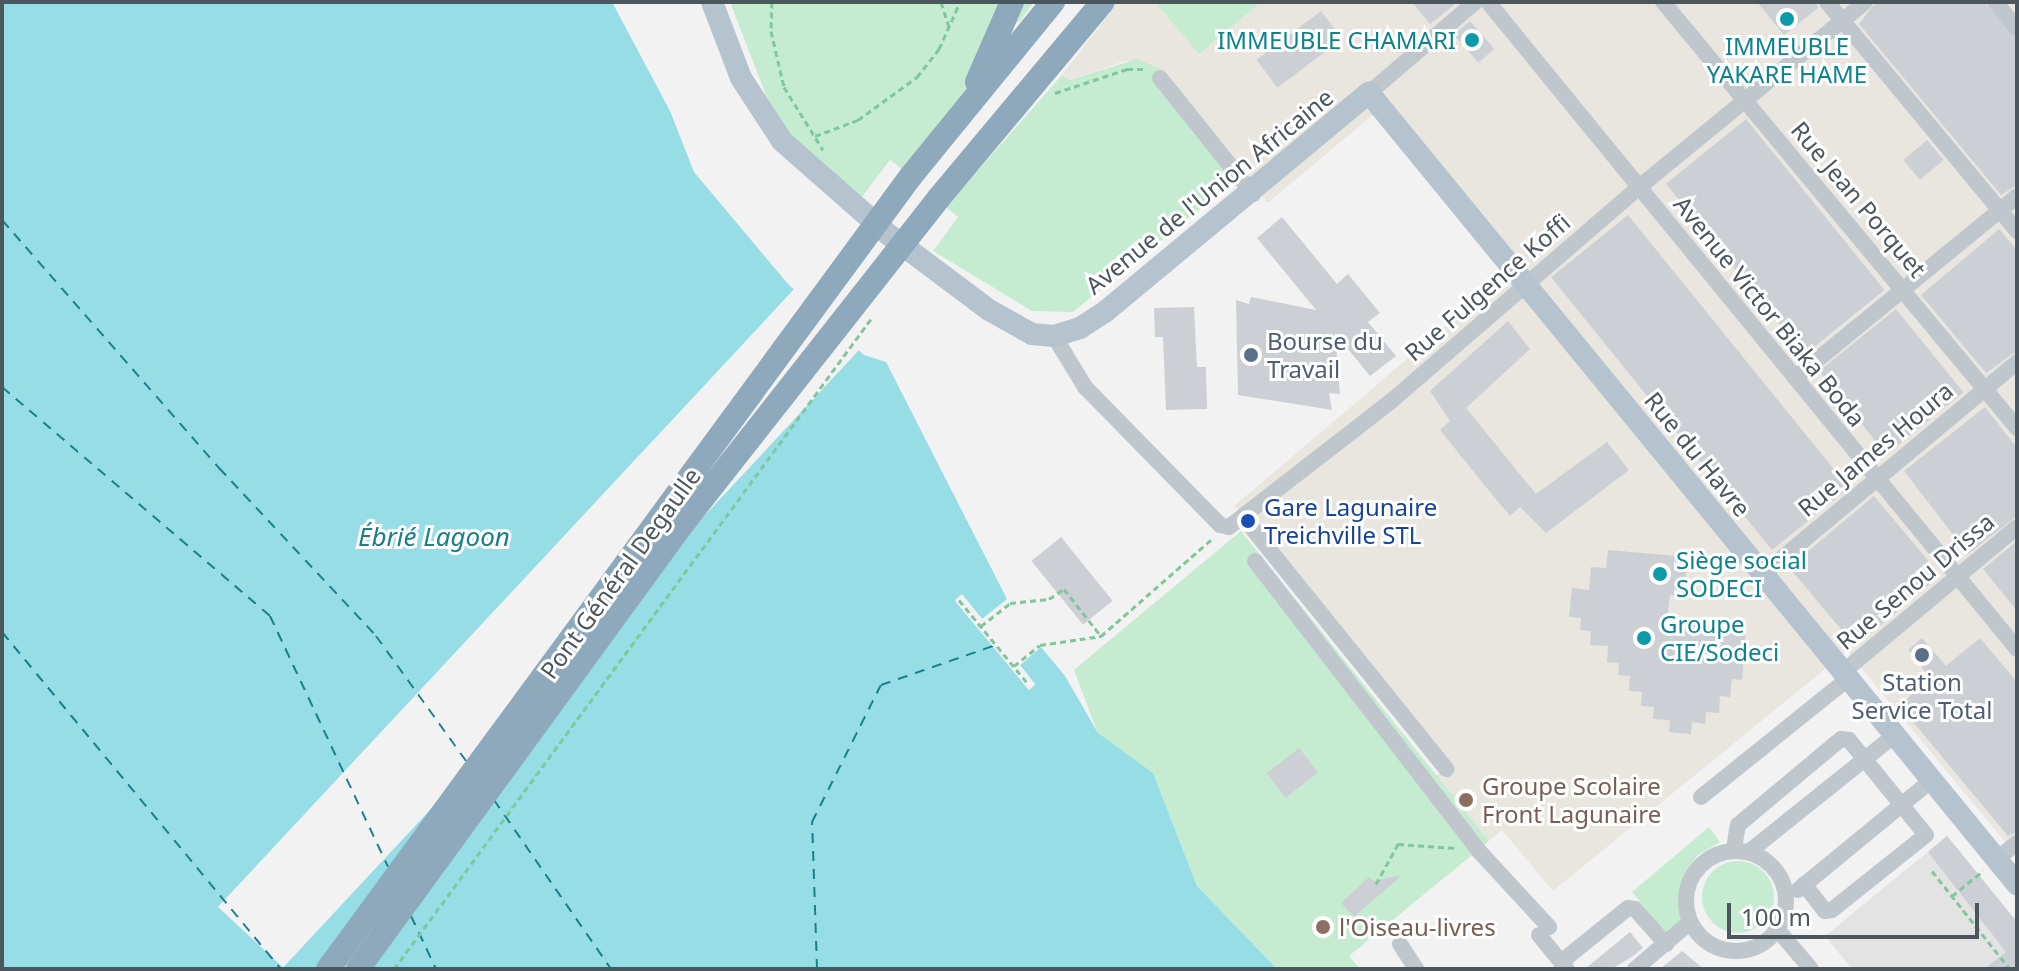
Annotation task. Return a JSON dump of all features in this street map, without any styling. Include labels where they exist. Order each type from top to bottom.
[{"type":"highway","points":[[961,116],[1012,2]]},
{"type":"highway","points":[[961,116],[1053,2]]},
{"type":"highway","name":"Pont Général Degaulle","points":[[358,969],[684,522],[938,199],[1103,2]]},
{"type":"highway","name":"Pont Général Degaulle","points":[[328,969],[911,176],[961,116]]},
{"type":"main road","points":[[712,2],[741,78],[782,141],[889,235],[989,310],[1032,334],[1054,336]]},
{"type":"main road","name":"Avenue de l'Union Africaine","points":[[1054,336],[1080,328],[1106,311],[1253,194],[1369,93]]},
{"type":"main road","name":"Rue du Havre","points":[[1369,93],[2017,884]]},
{"type":"street","name":"Avenue de l'Union Africaine","points":[[1369,93],[1475,2]]},
{"type":"street","name":"Avenue Victor Biaka Boda","points":[[1488,2],[2017,649]]},
{"type":"street","name":"Rue Jean Porquet","points":[[1663,2],[2017,428]]},
{"type":"street","points":[[1827,2],[2017,231]]},
{"type":"street","name":"Rue Fulgence Koffi","points":[[1225,528],[1400,394],[1638,188],[1865,2]]},
{"type":"street","points":[[1995,2],[2017,28]]},
{"type":"street","points":[[1160,78],[1253,194]]},
{"type":"street","points":[[1795,378],[2017,196]]},
{"type":"street","points":[[1054,336],[1085,387],[1225,528]]},
{"type":"street","name":"Rue James Houra","points":[[1763,574],[2017,362]]},
{"type":"street","points":[[1243,517],[1446,769]]},
{"type":"street","name":"Rue Senou Drissa","points":[[1701,797],[2017,527]]},
{"type":"street","points":[[1255,561],[1544,931],[1564,965],[1628,908],[1635,909],[1666,944]]},
{"type":"street","points":[[1895,735],[1742,850],[1706,862],[1688,889],[1688,924],[1704,940],[1737,952],[1751,950],[1777,929],[1787,898],[1932,780]]},
{"type":"street","points":[[1742,850],[1738,825],[1841,739],[1849,740],[1925,832],[1925,839],[1832,910],[1825,911],[1804,884]]},
{"type":"street","points":[[1997,859],[2017,843]]},
{"type":"street","points":[[1742,850],[1776,868],[1787,898]]},
{"type":"street","points":[[1635,969],[1688,924]]},
{"type":"street","points":[[1777,929],[1811,969]]},
{"type":"street","points":[[1400,944],[1416,969]]},
{"type":"path","points":[[772,2],[771,31],[784,87],[826,154]]},
{"type":"path","points":[[941,2],[949,26]]},
{"type":"path","points":[[815,136],[892,100],[917,77],[960,2]]},
{"type":"path","points":[[1046,103],[1057,91],[1127,69],[1149,70],[1160,78]]},
{"type":"path","points":[[394,969],[875,314]]},
{"type":"path","points":[[1014,666],[1040,645],[1101,636],[1225,528]]},
{"type":"path","points":[[981,626],[1010,603],[1049,599],[1064,589],[1101,636]]},
{"type":"path","points":[[959,600],[1029,685]]},
{"type":"path","points":[[1376,884],[1398,844],[1478,850]]},
{"type":"path","points":[[1952,896],[1997,859]]},
{"type":"path","points":[[1932,871],[2010,969]]},
{"type":"shaded area","points":[[1118,2],[2017,2],[2017,856],[1847,651],[1553,891],[1502,830],[1489,841],[1436,776],[1450,766],[1258,526],[1234,506],[1520,263],[1388,102],[1268,203],[1158,68],[1125,61],[1068,80],[1062,75]]},
{"type":"shaded area","points":[[1947,836],[2017,922],[2017,969],[1852,969],[1825,936]]},
{"type":"green space","points":[[730,2],[1034,2],[1020,21],[993,35],[965,93],[902,169],[890,160],[861,198],[789,134],[771,108]]},
{"type":"green space","points":[[1155,2],[1261,2],[1199,54]]},
{"type":"green space","points":[[1137,59],[1158,68],[1181,90],[1245,172],[1073,312],[1032,311],[933,251],[958,217],[946,207],[1062,75],[1069,80]]},
{"type":"green space","points":[[1241,531],[1489,841],[1349,956],[1360,969],[1277,969],[1197,886],[1153,773],[1098,734],[1074,670]]},
{"type":"green space","points":[[1709,827],[1720,842],[1698,855],[1686,871],[1680,889],[1682,920],[1666,933],[1632,892]]},
{"type":"green space","points":[[1731,861],[1745,861],[1764,871],[1774,890],[1774,904],[1764,923],[1745,933],[1731,933],[1712,923],[1702,904],[1702,890],[1712,871]]},
{"type":"water","name":"Ébrié Lagoon","points":[[2,2],[612,2],[670,111],[694,172],[788,284],[864,355],[886,362],[1007,599],[982,619],[962,595],[955,601],[1029,690],[1035,684],[1020,665],[1041,647],[1065,676],[1098,733],[1153,773],[1197,886],[1277,969],[2,969]]},
{"type":"pier","points":[[797,286],[862,347],[283,968],[218,907]]},
{"type":"pier","points":[[962,594],[982,619],[1009,602],[982,623],[960,601],[1030,684],[1016,664],[1041,647],[1020,665],[1035,685],[1029,690],[955,600]]},
{"type":"building","points":[[1412,2],[1452,2],[1454,5],[1430,24]]},
{"type":"building","name":"IMMEUBLE YAKARE HAME","points":[[1757,2],[1816,2],[1818,8],[1784,35]]},
{"type":"building","points":[[1876,2],[1984,2],[2017,39],[2017,185],[2001,195],[1859,24]]},
{"type":"building","points":[[1321,11],[1342,39],[1277,88],[1256,60]]},
{"type":"building","name":"IMMEUBLE CHAMARI","points":[[1470,21],[1494,49],[1478,63],[1454,35]]},
{"type":"building","points":[[1746,119],[1884,290],[1804,355],[1666,184]]},
{"type":"building","points":[[1927,140],[1944,160],[1920,180],[1903,160]]},
{"type":"building","points":[[1628,215],[1849,488],[1772,550],[1551,277]]},
{"type":"building","points":[[1282,217],[1337,284],[1348,274],[1380,313],[1368,322],[1396,356],[1370,376],[1335,333],[1340,394],[1329,393],[1332,410],[1238,395],[1236,300],[1249,304],[1251,297],[1316,310],[1257,238]]},
{"type":"building","points":[[1999,229],[2017,250],[2017,351],[1986,373],[1921,295]]},
{"type":"building","points":[[1194,307],[1197,367],[1206,367],[1207,409],[1166,410],[1163,337],[1155,337],[1154,308]]},
{"type":"building","points":[[1896,309],[1963,392],[1886,454],[1819,371]]},
{"type":"building","points":[[1508,321],[1530,349],[1466,408],[1536,494],[1607,442],[1629,470],[1546,533],[1520,507],[1510,516],[1490,492],[1440,430],[1450,421],[1430,391]]},
{"type":"building","points":[[1985,407],[2017,448],[2017,516],[1968,554],[1904,471]]},
{"type":"building","points":[[1874,496],[1940,575],[1855,646],[1789,567]]},
{"type":"building","points":[[1061,537],[1113,601],[1083,625],[1031,561]]},
{"type":"building","points":[[2017,541],[2017,611],[1983,569]]},
{"type":"building","name":"Groupe CIE/Sodeci","points":[[1608,550],[1687,557],[1684,596],[1670,595],[1667,622],[1746,629],[1742,680],[1732,679],[1730,697],[1720,696],[1719,713],[1706,712],[1705,724],[1692,722],[1691,734],[1669,732],[1670,720],[1653,719],[1654,707],[1641,706],[1642,692],[1629,691],[1630,676],[1618,675],[1619,663],[1607,662],[1608,646],[1590,645],[1591,631],[1580,630],[1581,618],[1569,617],[1572,588],[1589,590],[1591,567],[1606,568]]},
{"type":"building","points":[[1922,638],[1946,666],[1980,638],[2017,682],[2017,832],[2008,836],[1899,705],[1931,679],[1908,650]]},
{"type":"building","points":[[1299,748],[1318,772],[1286,798],[1267,773]]},
{"type":"building","points":[[1947,836],[2017,922],[2017,969],[1984,969],[2006,952],[1928,852]]},
{"type":"building","points":[[1402,875],[1354,917],[1341,903],[1369,877],[1373,881]]},
{"type":"building","points":[[1630,932],[1643,948],[1612,969],[1585,969]]},
{"type":"building","points":[[1682,951],[1704,969],[1660,969]]},
{"type":"ferry route","points":[[2,220],[219,468],[376,636],[467,762]]},
{"type":"ferry route","points":[[2,387],[270,616],[388,867]]},
{"type":"ferry route","points":[[2,632],[281,969]]},
{"type":"ferry route","points":[[817,969],[812,822],[881,685],[993,646]]},
{"type":"ferry route","points":[[494,800],[611,969]]},
{"type":"ferry route","points":[[411,916],[436,969]]},
{"type":"place","name":"IMMEUBLE YAKARE HAME","points":[[1787,19]]},
{"type":"place","name":"IMMEUBLE CHAMARI","points":[[1472,40]]},
{"type":"place","name":"Bourse du Travail","points":[[1251,355]]},
{"type":"place","name":"Gare Lagunaire Treichville STL","points":[[1248,521]]},
{"type":"place","name":"Siège social SODECI","points":[[1660,574]]},
{"type":"place","name":"Groupe CIE/Sodeci","points":[[1644,638]]},
{"type":"place","name":"Station Service Total","points":[[1922,655]]},
{"type":"place","name":"Groupe Scolaire Front Lagunaire","points":[[1466,800]]},
{"type":"place","name":"l'Oiseau-livres","points":[[1323,927]]}]
